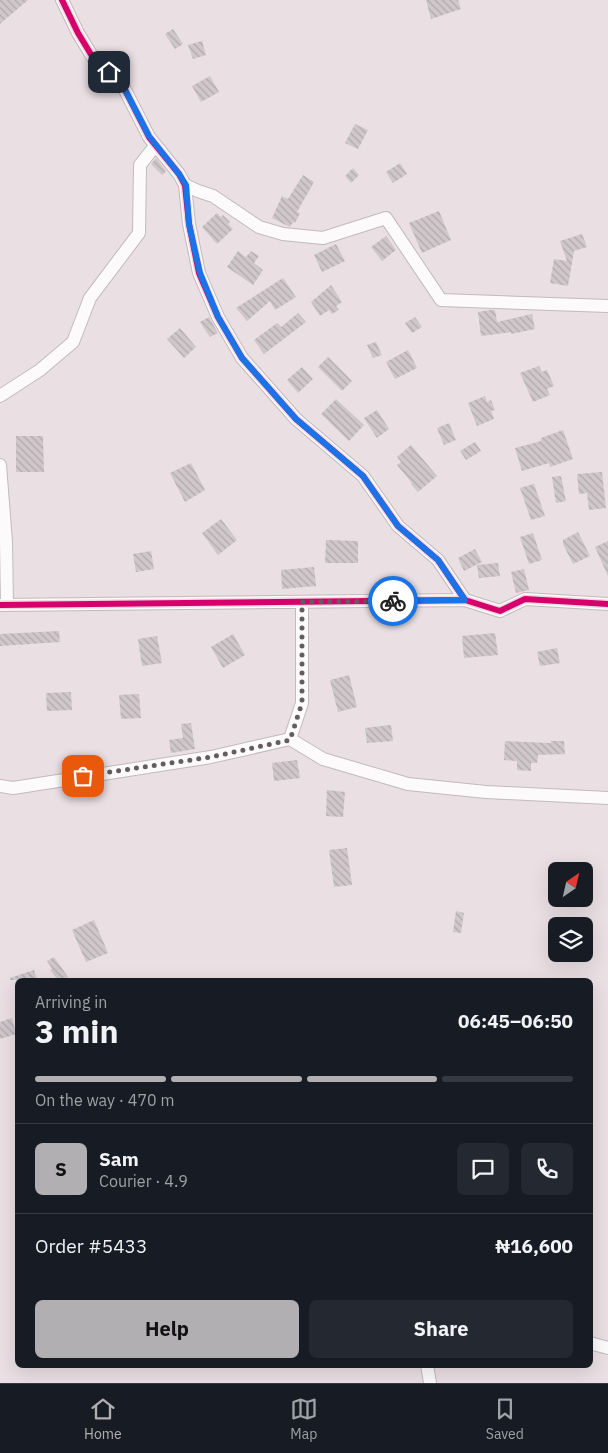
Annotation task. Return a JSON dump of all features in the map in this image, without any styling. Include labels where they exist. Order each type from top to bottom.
[{"type":"street","points":[[62,0],[78,34],[95,61],[122,84],[149,136],[186,185],[189,224],[200,273],[218,317],[242,358],[296,419],[363,476],[398,526],[438,560],[465,600]]},
{"type":"street","points":[[0,396],[40,370],[73,342],[90,298],[139,234],[140,164],[156,146]]},
{"type":"street","points":[[186,185],[212,196],[259,227],[284,234],[323,238],[386,218],[441,300],[608,306]]},
{"type":"street","points":[[0,465],[6,542],[3,605],[465,600],[500,611],[525,599],[608,604]]},
{"type":"street","points":[[290,740],[302,703],[302,602]]},
{"type":"street","points":[[0,786],[13,788],[211,757],[290,740],[323,759],[408,784],[486,792],[608,798]]},
{"type":"street","points":[[593,1344],[608,1348]]},
{"type":"street","points":[[428,1368],[430,1383]]},
{"type":"building","points":[[0,0],[28,0],[0,24]]},
{"type":"building","points":[[426,0],[458,0],[461,9],[431,19]]},
{"type":"building","points":[[173,29],[183,44],[175,49],[165,34]]},
{"type":"building","points":[[202,41],[206,55],[193,59],[188,45]]},
{"type":"building","points":[[210,76],[219,92],[201,102],[192,86]]},
{"type":"building","points":[[355,124],[368,130],[358,149],[345,143]]},
{"type":"building","points":[[156,158],[166,171],[162,175],[151,164]]},
{"type":"building","points":[[400,163],[407,174],[393,183],[386,172]]},
{"type":"building","points":[[353,168],[359,175],[351,183],[345,176]]},
{"type":"building","points":[[303,175],[314,182],[297,212],[300,213],[295,223],[293,222],[290,227],[272,218],[282,196],[288,199]]},
{"type":"building","points":[[439,211],[451,240],[422,253],[409,223]]},
{"type":"building","points":[[217,213],[221,217],[223,215],[230,222],[228,224],[233,229],[217,244],[202,227]]},
{"type":"building","points":[[582,234],[587,247],[574,251],[568,286],[550,283],[554,259],[567,261],[560,241]]},
{"type":"building","points":[[386,236],[396,250],[382,261],[371,247]]},
{"type":"building","points":[[336,244],[345,261],[322,272],[314,255]]},
{"type":"building","points":[[238,251],[246,257],[251,251],[259,256],[254,263],[263,270],[253,285],[227,267]]},
{"type":"building","points":[[283,278],[296,297],[275,310],[270,301],[247,321],[236,308]]},
{"type":"building","points":[[331,285],[342,302],[336,306],[339,310],[332,314],[329,310],[320,316],[311,302]]},
{"type":"building","points":[[495,310],[497,322],[532,314],[535,329],[511,334],[511,332],[481,336],[478,312]]},
{"type":"building","points":[[298,313],[306,322],[264,354],[254,340],[277,323],[281,327]]},
{"type":"building","points":[[209,317],[218,333],[210,337],[200,322]]},
{"type":"building","points":[[415,317],[422,327],[412,333],[405,323]]},
{"type":"building","points":[[180,328],[196,347],[184,358],[167,339]]},
{"type":"building","points":[[376,342],[382,355],[373,358],[367,345]]},
{"type":"building","points":[[408,350],[417,368],[395,379],[386,362]]},
{"type":"building","points":[[328,357],[352,381],[342,391],[318,367]]},
{"type":"building","points":[[539,366],[542,372],[547,370],[554,386],[547,389],[550,395],[533,402],[520,373]]},
{"type":"building","points":[[302,367],[313,379],[298,393],[287,380]]},
{"type":"building","points":[[485,396],[487,402],[491,400],[495,410],[491,411],[494,419],[477,426],[468,403]]},
{"type":"building","points":[[336,399],[364,425],[349,441],[321,414]]},
{"type":"building","points":[[377,410],[389,429],[377,438],[364,418]]},
{"type":"building","points":[[449,423],[456,440],[444,445],[437,428]]},
{"type":"building","points":[[563,430],[573,459],[550,467],[549,463],[522,471],[515,448],[541,441],[541,438]]},
{"type":"building","points":[[16,436],[43,436],[44,472],[16,472]]},
{"type":"building","points":[[475,442],[481,451],[466,460],[460,451]]},
{"type":"building","points":[[411,445],[437,476],[418,492],[397,465],[401,462],[397,457]]},
{"type":"building","points":[[191,463],[205,490],[185,502],[170,473]]},
{"type":"building","points":[[602,472],[606,508],[589,510],[587,493],[579,494],[577,474]]},
{"type":"building","points":[[561,476],[566,501],[556,503],[552,477]]},
{"type":"building","points":[[534,484],[545,516],[531,520],[520,488]]},
{"type":"building","points":[[221,519],[237,540],[218,555],[202,533]]},
{"type":"building","points":[[578,532],[590,556],[573,564],[563,544],[563,540]]},
{"type":"building","points":[[533,533],[542,560],[529,564],[520,537]]},
{"type":"building","points":[[326,540],[358,541],[358,563],[325,563]]},
{"type":"building","points":[[608,541],[608,576],[595,547]]},
{"type":"building","points":[[475,549],[482,562],[464,571],[458,558]]},
{"type":"building","points":[[151,551],[154,569],[136,572],[133,554]]},
{"type":"building","points":[[498,563],[500,576],[479,578],[477,565]]},
{"type":"building","points":[[314,567],[316,586],[282,589],[281,570]]},
{"type":"building","points":[[524,569],[529,590],[516,593],[511,572]]},
{"type":"building","points":[[59,631],[60,642],[0,646],[0,634]]},
{"type":"building","points":[[495,633],[498,655],[464,658],[462,636]]},
{"type":"building","points":[[233,634],[245,655],[223,668],[211,647]]},
{"type":"building","points":[[157,636],[162,663],[142,666],[138,639]]},
{"type":"building","points":[[557,648],[560,663],[540,666],[537,652]]},
{"type":"building","points":[[349,675],[357,707],[338,712],[330,680]]},
{"type":"building","points":[[71,692],[72,710],[47,711],[46,693]]},
{"type":"building","points":[[139,694],[141,718],[121,719],[119,695]]},
{"type":"building","points":[[191,723],[195,749],[171,753],[169,740],[183,738],[181,724]]},
{"type":"building","points":[[391,725],[393,741],[367,743],[365,728]]},
{"type":"building","points":[[505,741],[551,743],[551,741],[564,741],[565,754],[538,755],[537,763],[531,763],[531,771],[517,770],[517,761],[504,760]]},
{"type":"building","points":[[297,760],[300,778],[274,781],[272,763]]},
{"type":"building","points":[[327,790],[345,792],[343,817],[326,816]]},
{"type":"building","points":[[347,848],[352,885],[334,887],[329,850]]},
{"type":"building","points":[[456,911],[464,913],[461,933],[453,932]]},
{"type":"building","points":[[94,920],[108,953],[86,962],[72,930]]},
{"type":"building","points":[[54,957],[68,977],[56,978],[50,970],[52,969],[47,961]]},
{"type":"building","points":[[34,970],[36,978],[15,978],[15,980],[10,980],[10,978]]},
{"type":"building","points":[[12,1018],[15,1034],[0,1039],[0,1022]]},
{"type":"cycle path","points":[[62,0],[78,33],[95,61],[122,84],[149,137],[179,174],[185,185],[189,224],[199,273],[218,317],[242,358],[296,419],[363,476],[398,526],[438,560],[465,600]]},
{"type":"cycle path","points":[[0,605],[465,600],[500,611],[525,599],[608,604]]},
{"type":"way so far","points":[[83,776],[211,757],[290,740],[302,703],[302,602],[393,601]]},
{"type":"route","points":[[109,72],[122,84],[149,136],[186,185],[189,224],[200,273],[218,317],[242,358],[296,419],[363,476],[398,526],[438,560],[465,600],[393,601]]}]
